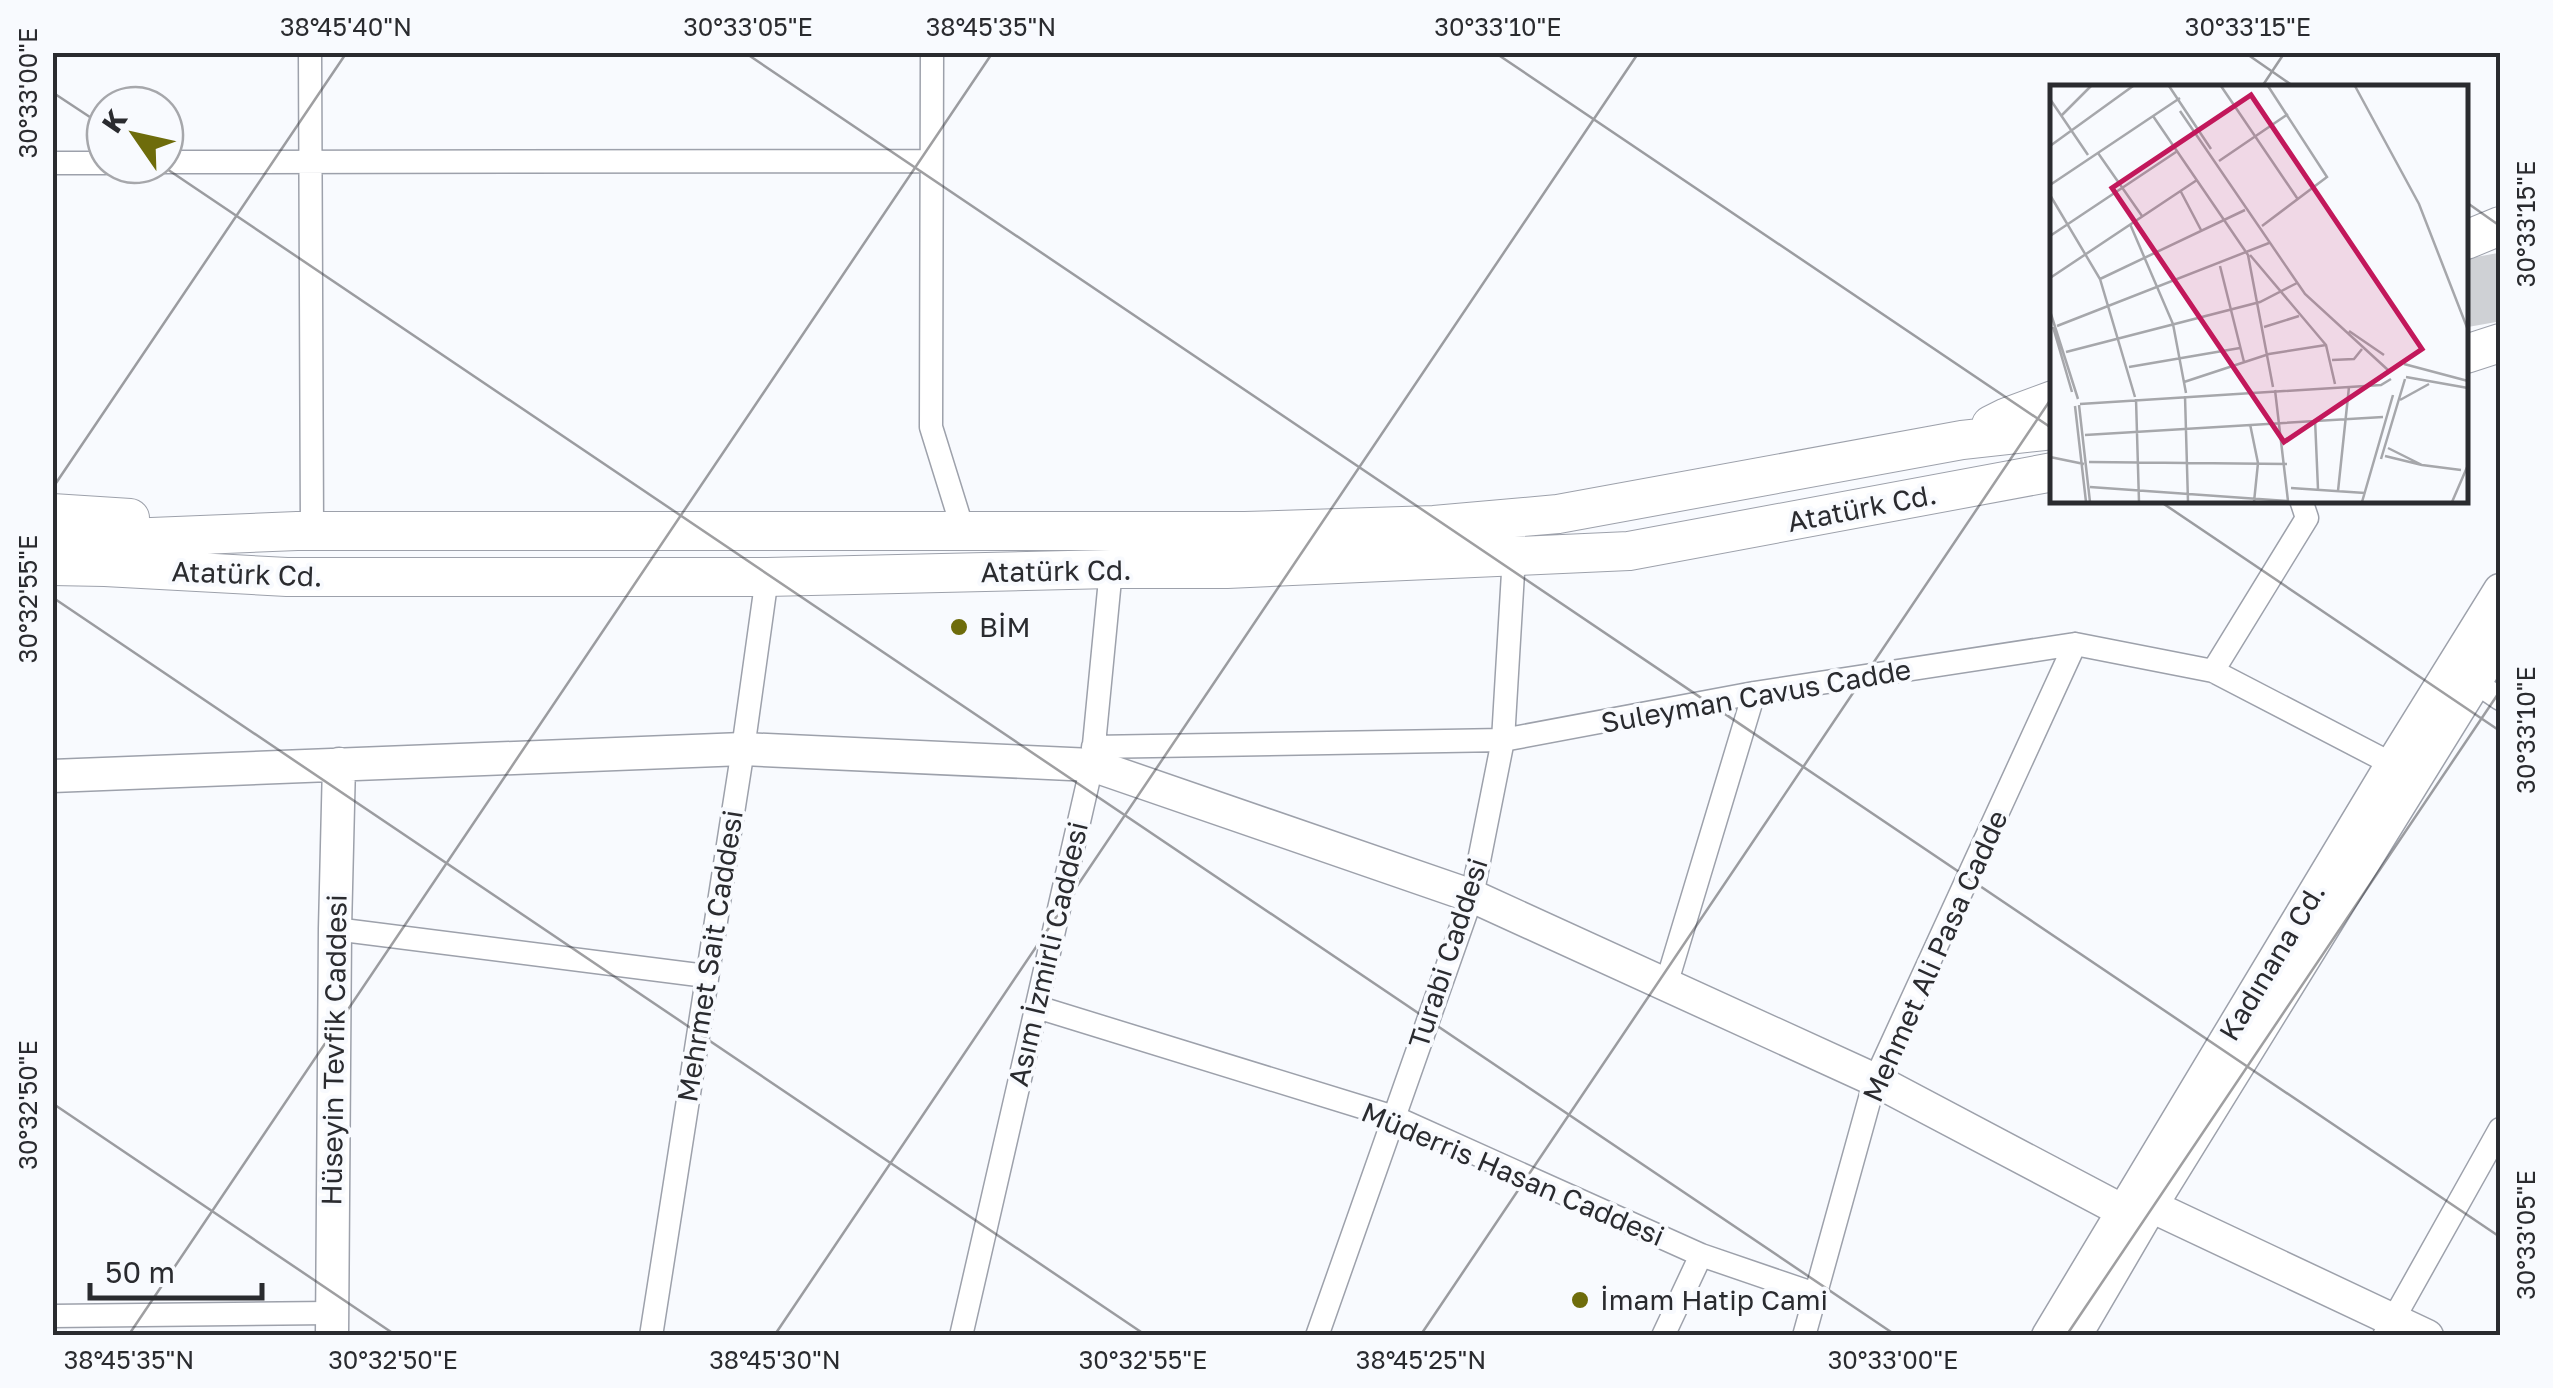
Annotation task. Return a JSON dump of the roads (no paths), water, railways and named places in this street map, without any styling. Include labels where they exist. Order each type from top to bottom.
[{"type":"main road","points":[[2468,239],[2500,226]]},
{"type":"main road","points":[[2468,353],[2500,343]]},
{"type":"main road","name":"Atatürk Cd.","points":[[1962,440],[2007,416],[2050,401]]},
{"type":"main road","name":"Atatürk Cd.","points":[[52,541],[304,530],[1282,530],[1434,525],[1558,514],[1962,440],[2050,430]]},
{"type":"main road","points":[[1978,486],[2050,458]]},
{"type":"main road","name":"Atatürk Cd.","points":[[52,566],[287,577],[767,577],[1228,569],[1629,551],[2050,473]]},
{"type":"main road","points":[[52,513],[304,530]]},
{"type":"main road","points":[[52,581],[287,577]]},
{"type":"street","points":[[304,530],[310,52]]},
{"type":"street","points":[[932,52],[931,428],[963,530]]},
{"type":"street","points":[[185,162],[931,161]]},
{"type":"street","points":[[52,163],[85,162]]},
{"type":"street","points":[[2213,671],[2307,518],[2302,502]]},
{"type":"street","name":"Turabi Caddesi","points":[[1316,1336],[1472,896],[1503,740],[1514,556]]},
{"type":"street","name":"Asım İzmirli Caddesi","points":[[961,1336],[1093,756],[1111,569]]},
{"type":"street","name":"Mehrmet Sait Caddesi","points":[[651,1336],[767,577]]},
{"type":"street","name":"Kadınana Cd.","points":[[2076,1336],[2136,1208],[2392,764],[2500,590]]},
{"type":"street","name":"Kadınana Cd.","points":[[2048,1336],[2488,691],[2500,642]]},
{"type":"street","name":"Suleyman Cavus Cadde","points":[[1093,756],[1503,740],[1754,693],[2075,644],[2213,671],[2392,764]]},
{"type":"street","name":"Mehmet Ali Pasa Cadde","points":[[1804,1336],[1874,1080],[2075,644]]},
{"type":"street","points":[[1666,985],[1754,693]]},
{"type":"street","points":[[52,776],[743,749],[1093,756],[1472,896],[1874,1080],[2389,1328],[2427,1336]]},
{"type":"street","name":"Hüseyin Tevfik Caddesi","points":[[332,1324],[338,764]]},
{"type":"street","points":[[335,930],[706,976]]},
{"type":"street","name":"Müderris Hasan Caddesi","points":[[1036,1007],[1394,1117],[1701,1255],[1815,1294]]},
{"type":"street","points":[[2389,1328],[2500,1130]]},
{"type":"street","points":[[1664,1336],[1701,1255]]},
{"type":"street","points":[[52,1316],[332,1324]]},
{"type":"tunnel","points":[[2468,278],[2500,272]]},
{"type":"tunnel","points":[[2468,308],[2500,302]]},
{"type":"place","name":"BİM","points":[[959,627]]},
{"type":"place","name":"İmam Hatip Cami","points":[[1580,1300]]}]
